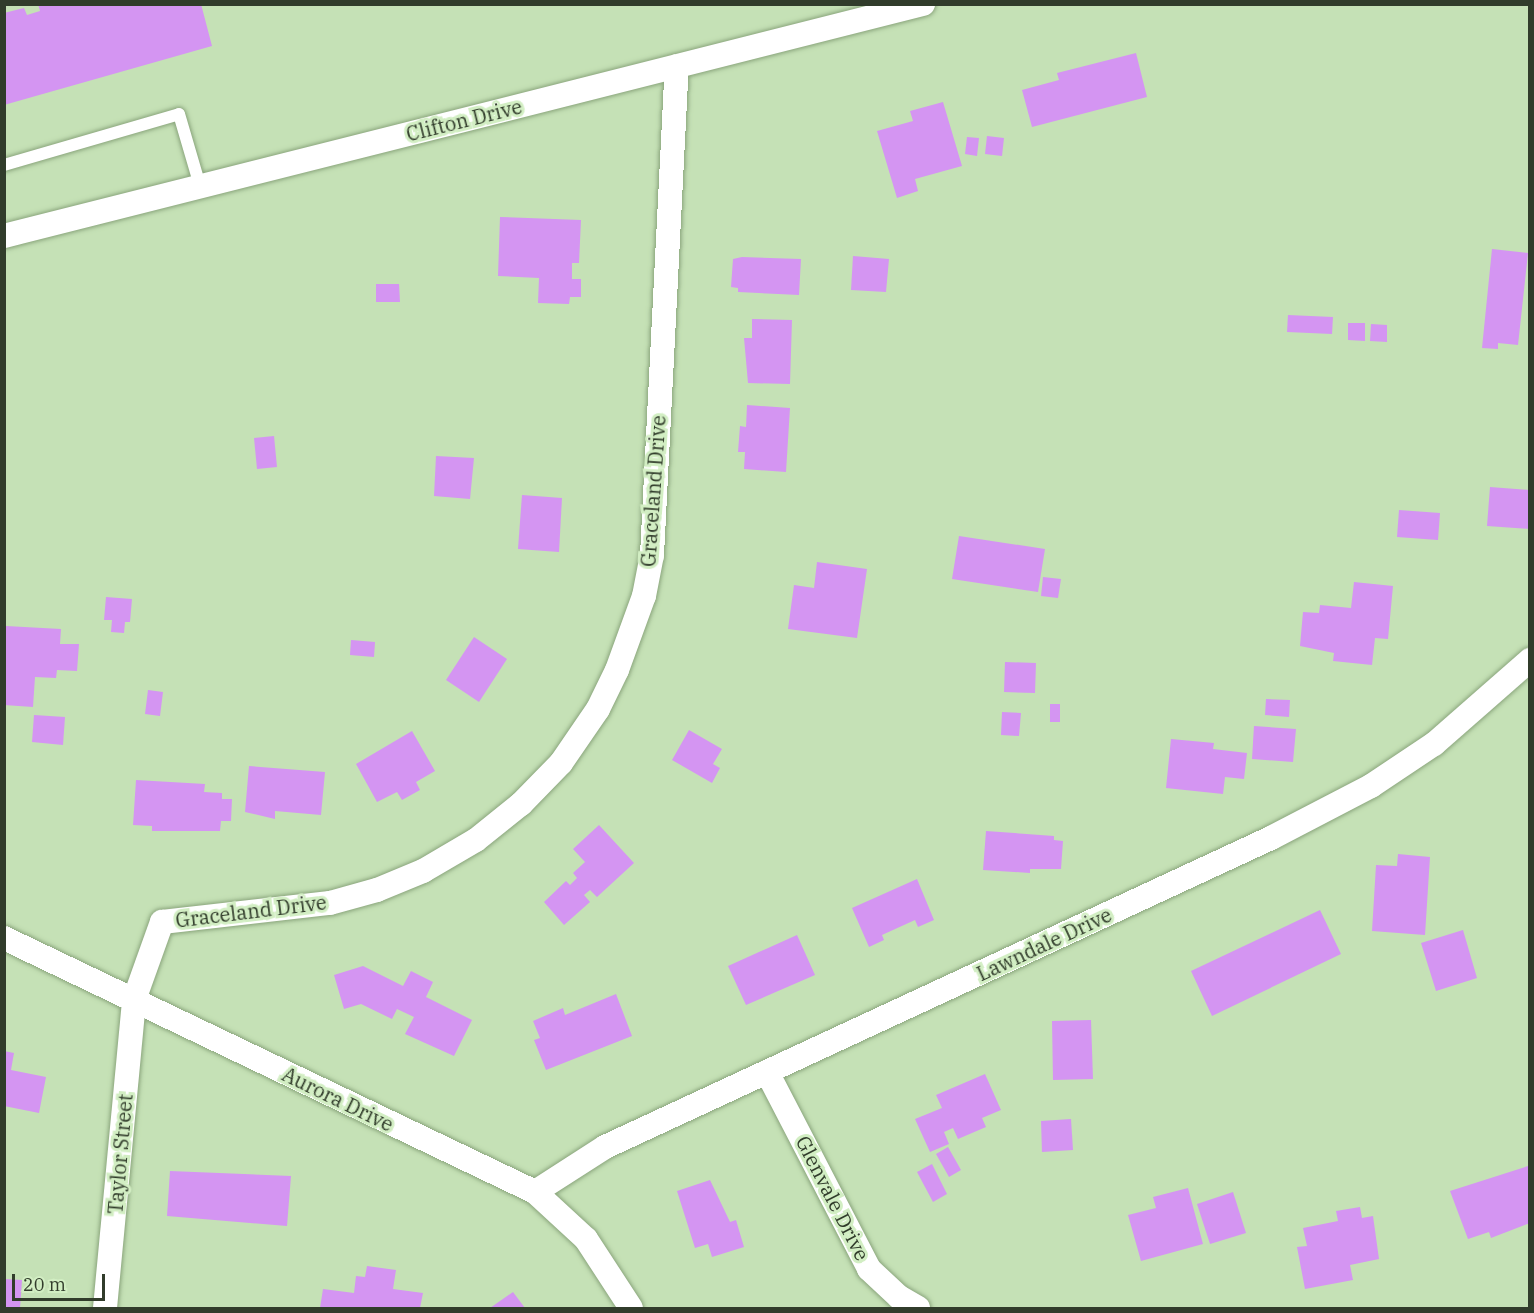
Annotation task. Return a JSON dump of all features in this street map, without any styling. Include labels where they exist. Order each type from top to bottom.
[{"type":"street","name":"Clifton Drive","points":[[4,236],[923,4]]},
{"type":"street","name":"Graceland Drive","points":[[134,1000],[162,922],[330,903],[377,890],[423,871],[476,840],[521,804],[561,763],[598,709],[631,636],[652,555],[677,67]]},
{"type":"street","name":"Lawndale Drive","points":[[535,1192],[605,1147],[1271,838],[1371,786],[1434,744],[1530,660]]},
{"type":"street","name":"Aurora Drive","points":[[4,938],[535,1192],[585,1239],[631,1308]]},
{"type":"street","name":"Taylor Street","points":[[105,1308],[134,1000]]},
{"type":"street","name":"Glenvale Drive","points":[[767,1072],[868,1269],[899,1298],[918,1308]]},
{"type":"lane","points":[[4,165],[179,114],[200,186]]},
{"type":"building","points":[[38,4],[201,4],[212,46],[4,105],[4,13],[24,8],[27,15],[40,11]]},
{"type":"building","points":[[1136,53],[1147,97],[1032,127],[1022,90],[1059,80],[1057,73]]},
{"type":"building","points":[[943,102],[962,166],[915,179],[918,191],[897,198],[877,131],[913,121],[910,111]]},
{"type":"building","points":[[987,136],[1004,138],[1002,156],[985,154]]},
{"type":"building","points":[[967,137],[979,138],[977,156],[965,154]]},
{"type":"building","points":[[500,217],[581,220],[579,263],[572,263],[572,279],[581,279],[581,297],[570,297],[569,304],[538,303],[539,278],[498,276]]},
{"type":"building","points":[[1492,249],[1528,253],[1518,345],[1498,343],[1498,349],[1482,348]]},
{"type":"building","points":[[853,256],[889,259],[886,292],[851,290]]},
{"type":"building","points":[[742,257],[801,259],[799,295],[738,292],[738,288],[731,287],[733,259]]},
{"type":"building","points":[[376,284],[399,284],[400,302],[376,302]]},
{"type":"building","points":[[1288,315],[1333,317],[1332,334],[1287,332]]},
{"type":"building","points":[[752,319],[792,320],[790,384],[748,383],[744,338],[752,338]]},
{"type":"building","points":[[1348,323],[1365,323],[1365,341],[1348,340]]},
{"type":"building","points":[[1371,324],[1387,325],[1387,342],[1370,341]]},
{"type":"building","points":[[747,405],[790,408],[786,472],[744,469],[745,452],[738,452],[740,426],[746,427]]},
{"type":"building","points":[[274,436],[277,467],[257,469],[254,438]]},
{"type":"building","points":[[436,456],[474,458],[470,499],[434,496]]},
{"type":"building","points":[[1490,487],[1530,490],[1530,529],[1487,526]]},
{"type":"building","points":[[522,495],[562,498],[559,552],[518,549]]},
{"type":"building","points":[[1399,510],[1440,513],[1438,540],[1397,537]]},
{"type":"building","points":[[959,536],[1045,549],[1038,592],[952,579]]},
{"type":"building","points":[[817,562],[867,569],[857,638],[788,629],[794,585],[814,588]]},
{"type":"building","points":[[1043,577],[1061,579],[1058,598],[1041,596]]},
{"type":"building","points":[[1354,582],[1393,586],[1388,639],[1375,638],[1372,665],[1333,661],[1334,653],[1300,646],[1303,612],[1319,613],[1320,605],[1351,608]]},
{"type":"building","points":[[106,597],[132,599],[130,622],[125,622],[124,633],[111,632],[112,620],[104,620]]},
{"type":"building","points":[[6,626],[61,629],[60,644],[79,644],[77,671],[57,670],[56,678],[35,677],[33,707],[4,705]]},
{"type":"building","points":[[474,637],[507,659],[479,702],[446,680]]},
{"type":"building","points":[[351,640],[375,642],[374,657],[350,655]]},
{"type":"building","points":[[1005,662],[1036,663],[1035,693],[1004,692]]},
{"type":"building","points":[[148,690],[163,692],[160,716],[145,714]]},
{"type":"building","points":[[1266,699],[1290,700],[1289,717],[1265,715]]},
{"type":"building","points":[[1050,704],[1060,704],[1060,722],[1050,722]]},
{"type":"building","points":[[1002,712],[1021,713],[1019,736],[1001,735]]},
{"type":"building","points":[[34,715],[65,717],[63,745],[32,742]]},
{"type":"building","points":[[1254,726],[1296,729],[1293,762],[1252,759]]},
{"type":"building","points":[[689,730],[722,749],[713,764],[720,768],[712,783],[672,760]]},
{"type":"building","points":[[412,731],[435,771],[416,782],[420,790],[402,800],[397,792],[377,802],[356,764]]},
{"type":"building","points":[[1171,739],[1214,743],[1213,749],[1247,753],[1244,779],[1225,777],[1223,794],[1166,788]]},
{"type":"building","points":[[249,766],[325,772],[321,815],[275,811],[275,819],[245,812]]},
{"type":"building","points":[[136,780],[205,784],[204,792],[222,793],[222,799],[232,799],[231,821],[221,821],[220,831],[152,831],[152,826],[133,825]]},
{"type":"building","points":[[599,825],[634,863],[597,897],[590,890],[584,895],[590,902],[564,925],[544,902],[566,881],[570,885],[577,878],[573,873],[585,862],[573,849]]},
{"type":"building","points":[[986,831],[1054,836],[1054,840],[1063,841],[1061,869],[1030,869],[1030,873],[983,870]]},
{"type":"building","points":[[1398,854],[1430,857],[1425,935],[1372,931],[1376,865],[1397,866]]},
{"type":"building","points":[[917,879],[934,920],[918,927],[915,920],[882,935],[884,940],[869,947],[852,908]]},
{"type":"building","points":[[1320,910],[1341,954],[1212,1016],[1191,971]]},
{"type":"building","points":[[1463,930],[1477,978],[1436,991],[1421,943]]},
{"type":"building","points":[[797,935],[815,975],[746,1005],[728,966]]},
{"type":"building","points":[[363,966],[403,986],[411,971],[433,982],[426,997],[472,1020],[454,1056],[405,1034],[414,1017],[397,1009],[392,1019],[361,1004],[344,1009],[334,975]]},
{"type":"building","points":[[616,994],[632,1036],[546,1070],[534,1040],[540,1038],[533,1021],[563,1008],[565,1015]]},
{"type":"building","points":[[1091,1020],[1093,1079],[1053,1080],[1052,1021]]},
{"type":"building","points":[[4,1051],[14,1053],[11,1070],[46,1077],[39,1113],[4,1106]]},
{"type":"building","points":[[985,1074],[1001,1110],[982,1118],[986,1127],[958,1139],[953,1128],[944,1132],[949,1144],[930,1152],[915,1119],[942,1108],[936,1095]]},
{"type":"building","points":[[1071,1119],[1073,1150],[1042,1152],[1041,1121]]},
{"type":"building","points":[[948,1147],[961,1170],[949,1177],[936,1154]]},
{"type":"building","points":[[932,1164],[947,1194],[933,1202],[917,1172]]},
{"type":"building","points":[[1528,1166],[1530,1223],[1491,1238],[1489,1232],[1468,1239],[1450,1191]]},
{"type":"building","points":[[170,1171],[291,1176],[287,1226],[167,1216]]},
{"type":"building","points":[[710,1180],[730,1222],[736,1220],[744,1247],[712,1257],[708,1244],[695,1248],[677,1191]]},
{"type":"building","points":[[1188,1188],[1203,1244],[1141,1261],[1128,1215],[1156,1208],[1153,1197]]},
{"type":"building","points":[[1233,1192],[1246,1233],[1210,1244],[1197,1204]]},
{"type":"building","points":[[1360,1207],[1362,1218],[1373,1216],[1379,1259],[1350,1265],[1353,1280],[1305,1289],[1297,1247],[1307,1246],[1303,1228],[1338,1221],[1336,1211]]},
{"type":"building","points":[[367,1266],[396,1270],[393,1289],[423,1293],[420,1308],[320,1308],[323,1289],[354,1293],[356,1276],[365,1277]]},
{"type":"building","points":[[4,1279],[22,1280],[20,1308],[4,1308]]},
{"type":"building","points":[[513,1292],[525,1308],[490,1308]]}]
